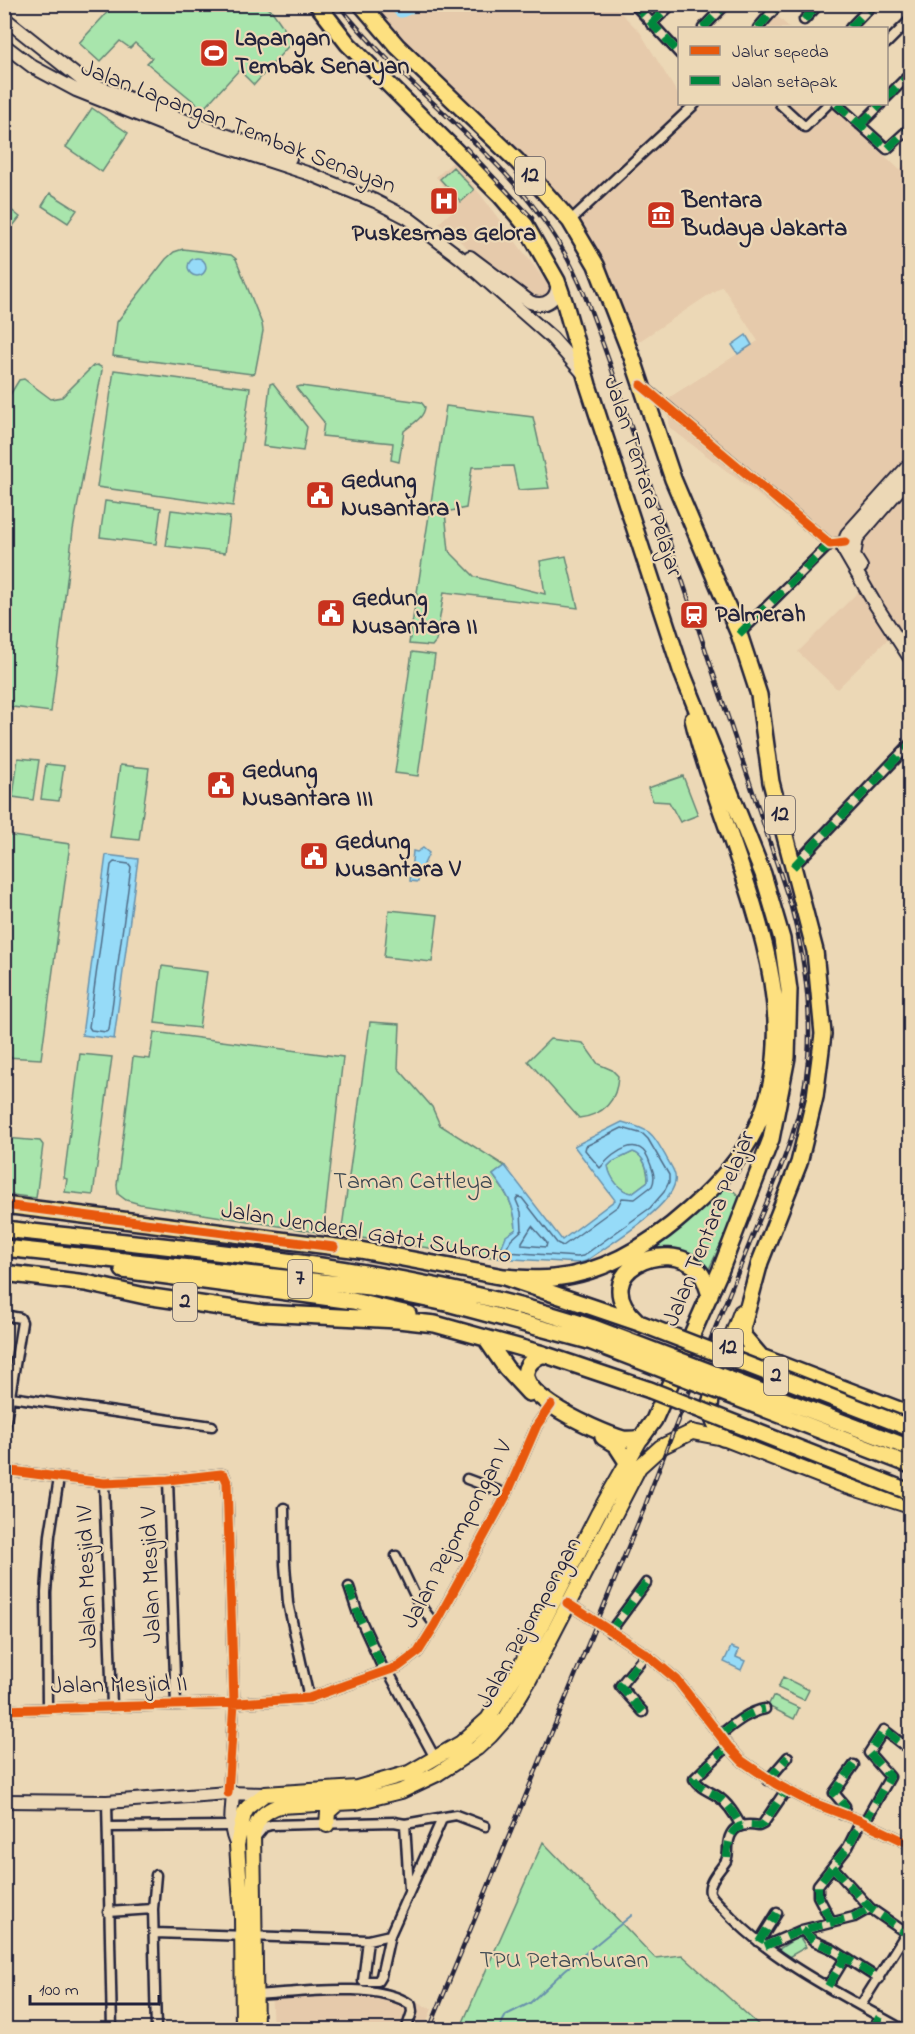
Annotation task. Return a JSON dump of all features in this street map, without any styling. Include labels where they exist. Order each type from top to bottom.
[{"type":"highway","name":"Jalan Tentara Pelajar","points":[[317,4],[348,44],[501,196],[524,223],[557,281],[681,670],[763,874],[782,939],[789,990],[771,1139],[749,1201],[710,1296],[654,1420],[641,1438]]},
{"type":"highway","name":"Jalan Tentara Pelajar","points":[[361,4],[397,46],[517,161],[570,221],[596,265],[673,479],[739,634],[759,695],[771,782],[815,951],[823,1034],[815,1097],[799,1163],[760,1262]]},
{"type":"highway","points":[[504,1277],[554,1278],[595,1269],[622,1257],[679,1219],[726,1173],[749,1141],[763,1114],[781,1054]]},
{"type":"highway","name":"Jalan Jenderal Gatot Subroto","points":[[4,1205],[360,1250],[504,1277],[641,1324],[910,1428]]},
{"type":"highway","name":"7","points":[[4,1229],[333,1266],[464,1291],[546,1312],[592,1334],[910,1466]]},
{"type":"highway","points":[[10,1249],[69,1262],[237,1287],[354,1301],[403,1313],[435,1324]]},
{"type":"highway","name":"7","points":[[10,1249],[369,1287],[592,1334],[910,1448]]},
{"type":"highway","points":[[641,1324],[621,1303],[619,1290],[624,1274],[645,1260],[658,1256],[671,1257],[689,1263],[698,1268],[710,1296]]},
{"type":"highway","points":[[760,1262],[742,1329],[744,1337],[761,1357]]},
{"type":"highway","name":"2","points":[[4,1273],[86,1283],[145,1296],[262,1313],[387,1319],[435,1324],[543,1354],[650,1390],[910,1492]]},
{"type":"highway","points":[[486,1339],[514,1377],[550,1407],[610,1440],[627,1462]]},
{"type":"highway","points":[[543,1354],[533,1359],[527,1367],[526,1380],[550,1407],[623,1439],[641,1438]]},
{"type":"highway","points":[[723,1438],[710,1407],[720,1381],[730,1365],[740,1355],[761,1357],[910,1414]]},
{"type":"main road","name":"Jalan Lapangan Tembak Senayan","points":[[5,20],[82,80],[308,165],[379,195],[411,213],[530,302],[537,304],[550,301],[558,290],[557,281]]},
{"type":"main road","name":"Jalan Lapangan Tembak Senayan","points":[[4,45],[33,67],[76,90],[187,134],[310,174],[375,201],[408,218],[461,258],[552,338],[586,376]]},
{"type":"main road","points":[[910,464],[854,525],[847,534],[843,549],[878,602],[910,643]]},
{"type":"main road","points":[[910,477],[857,538],[854,556],[910,658]]},
{"type":"main road","name":"Jalan Tentara Pelajar","points":[[692,1432],[702,1418],[760,1262]]},
{"type":"main road","points":[[692,1432],[723,1438],[841,1484],[910,1506]]},
{"type":"main road","name":"Jalan Pejompongan","points":[[252,1840],[258,1820],[270,1809],[288,1805],[356,1802],[401,1791],[437,1774],[477,1748],[500,1726],[530,1680],[639,1467],[662,1448],[692,1432]]},
{"type":"main road","name":"Jalan Pejompongan","points":[[4,1801],[107,1802],[230,1793],[265,1794],[357,1788],[409,1773],[470,1735],[488,1719],[496,1708],[517,1673],[641,1438]]},
{"type":"main road","points":[[230,1793],[231,1826],[237,1845],[248,1918]]},
{"type":"main road","points":[[237,1845],[244,1814],[253,1802],[265,1794]]},
{"type":"main road","points":[[327,1825],[328,1812],[338,1803]]},
{"type":"main road","points":[[243,2030],[252,1840]]},
{"type":"main road","points":[[248,1937],[255,1995],[256,2030]]},
{"type":"street","points":[[634,4],[678,52]]},
{"type":"street","points":[[651,24],[672,4]]},
{"type":"street","points":[[704,27],[726,4]]},
{"type":"street","points":[[759,27],[779,4]]},
{"type":"street","points":[[804,20],[819,4]]},
{"type":"street","points":[[851,27],[873,4]]},
{"type":"street","points":[[888,42],[910,20]]},
{"type":"street","points":[[888,96],[910,74]]},
{"type":"street","points":[[570,221],[694,105]]},
{"type":"street","points":[[781,105],[805,127],[827,105]]},
{"type":"street","points":[[838,105],[887,149],[910,128]]},
{"type":"street","points":[[860,125],[880,105]]},
{"type":"street","points":[[641,385],[830,544]]},
{"type":"street","points":[[739,634],[830,544],[844,542]]},
{"type":"street","points":[[793,867],[910,744]]},
{"type":"street","points":[[4,1315],[20,1318],[22,1322],[4,1433]]},
{"type":"street","points":[[11,1397],[212,1426]]},
{"type":"street","name":"Jalan Pejompongan V","points":[[309,1698],[386,1672],[418,1652],[507,1494],[532,1435],[550,1407]]},
{"type":"street","points":[[4,1470],[104,1483],[224,1475],[227,1482],[234,1703],[230,1793]]},
{"type":"street","points":[[47,1707],[46,1593],[50,1535],[59,1478]]},
{"type":"street","points":[[467,1479],[507,1494]]},
{"type":"street","name":"Jalan Mesjid V","points":[[168,1480],[176,1705]]},
{"type":"street","name":"Jalan Mesjid IV","points":[[104,1483],[112,1706]]},
{"type":"street","points":[[284,1508],[288,1603],[309,1698]]},
{"type":"street","points":[[396,1556],[418,1602],[435,1625]]},
{"type":"street","points":[[610,1632],[646,1583]]},
{"type":"street","points":[[349,1587],[362,1623],[386,1672],[435,1758]]},
{"type":"street","points":[[567,1604],[646,1654],[677,1680],[728,1746],[742,1761],[768,1780],[808,1801],[910,1844]]},
{"type":"street","points":[[643,1712],[620,1686],[646,1654]]},
{"type":"street","name":"Jalan Mesjid II","points":[[4,1710],[234,1703],[309,1698]]},
{"type":"street","points":[[721,1734],[756,1710],[765,1709]]},
{"type":"street","points":[[831,1922],[817,1893],[818,1885],[848,1847],[890,1777],[869,1753],[884,1730],[910,1750]]},
{"type":"street","points":[[728,1746],[694,1779],[704,1791],[716,1795],[724,1802],[741,1826]]},
{"type":"street","points":[[768,1780],[788,1757]]},
{"type":"street","points":[[841,1814],[845,1806],[834,1793],[854,1765]]},
{"type":"street","points":[[786,1790],[763,1824],[756,1827],[750,1824],[741,1826],[734,1831],[730,1837],[727,1859],[710,1884],[710,1890],[733,1919],[762,1944],[904,2030]]},
{"type":"street","points":[[107,1802],[112,2030]]},
{"type":"street","points":[[252,1840],[264,1827],[271,1825],[394,1822],[405,1824],[456,1815],[485,1826]]},
{"type":"street","points":[[368,1940],[363,1981],[378,1981],[390,1935],[442,1819]]},
{"type":"street","points":[[405,1824],[409,1893]]},
{"type":"street","points":[[108,1827],[231,1826]]},
{"type":"street","points":[[833,1868],[870,1908],[908,1930],[861,2005]]},
{"type":"street","points":[[156,1875],[153,1909],[156,2030]]},
{"type":"street","points":[[762,1944],[801,1930],[854,1917],[870,1908]]},
{"type":"street","points":[[108,1912],[153,1909]]},
{"type":"street","points":[[762,1944],[777,1912]]},
{"type":"street","points":[[801,1930],[814,1941],[879,1979]]},
{"type":"street","points":[[155,1933],[368,1940],[390,1935]]},
{"type":"street","points":[[828,1986],[845,1958]]},
{"type":"street","points":[[255,1995],[373,1991],[404,2000],[411,2006],[412,2012],[406,2030]]},
{"type":"street","points":[[872,2030],[880,2016]]},
{"type":"shaded area","points":[[369,5],[613,5],[640,32],[678,94],[678,105],[834,105],[833,108],[900,170],[910,160],[910,665],[890,637],[837,689],[798,652],[859,591],[841,558],[669,427],[670,397],[758,341],[722,286],[635,344],[611,281],[479,135]]},
{"type":"shaded area","points":[[776,15],[789,27],[765,27]]},
{"type":"shaded area","points":[[453,162],[552,290],[535,307],[439,223],[459,205],[436,177]]},
{"type":"shaded area","points":[[370,1984],[432,2009],[424,2029],[273,2029],[271,1988]]},
{"type":"green space","name":"Lapangan Tembak Senayan","points":[[115,4],[264,5],[272,11],[293,41],[254,85],[239,70],[203,109],[147,63],[152,58],[135,43],[130,48],[120,41],[100,62],[79,43]]},
{"type":"green space","points":[[92,108],[128,133],[102,172],[66,147]]},
{"type":"green space","points":[[453,167],[474,190],[461,202],[440,179]]},
{"type":"green space","points":[[50,193],[77,210],[68,223],[42,206]]},
{"type":"green space","points":[[5,205],[20,217],[5,236]]},
{"type":"green space","points":[[183,249],[231,255],[236,259],[262,324],[263,331],[255,373],[113,356],[117,322],[166,259],[174,252]]},
{"type":"green space","points":[[97,365],[102,370],[73,530],[51,712],[5,706],[5,403],[19,380],[24,379],[51,399],[62,397],[93,366]]},
{"type":"green space","points":[[114,370],[250,388],[233,506],[97,487]]},
{"type":"green space","points":[[273,383],[307,427],[303,451],[263,446],[270,384]]},
{"type":"green space","points":[[301,386],[421,402],[425,407],[420,418],[404,431],[399,462],[391,460],[393,443],[322,436],[324,422],[297,389]]},
{"type":"green space","points":[[446,406],[533,417],[549,488],[518,490],[513,466],[472,467],[466,508],[445,512],[449,551],[475,577],[545,594],[540,561],[566,556],[578,608],[444,592],[436,641],[432,646],[409,644]]},
{"type":"green space","points":[[105,501],[161,508],[156,544],[100,537]]},
{"type":"green space","points":[[171,510],[230,517],[225,553],[166,546]]},
{"type":"green space","points":[[412,652],[435,655],[418,776],[395,773]]},
{"type":"green space","points":[[18,758],[39,760],[33,800],[13,797]]},
{"type":"green space","points":[[46,764],[64,766],[59,801],[41,799]]},
{"type":"green space","points":[[120,765],[149,768],[139,840],[110,837]]},
{"type":"green space","points":[[683,776],[698,815],[680,822],[669,802],[653,801],[648,788]]},
{"type":"green space","points":[[5,835],[70,844],[41,1059],[5,1057]]},
{"type":"green space","points":[[389,910],[438,915],[432,962],[384,957]]},
{"type":"green space","points":[[162,966],[207,972],[199,1028],[155,1023]]},
{"type":"green space","name":"Taman Cattleya","points":[[370,1022],[400,1024],[398,1068],[432,1107],[440,1125],[505,1166],[493,1175],[509,1200],[516,1229],[500,1248],[497,1258],[341,1235]]},
{"type":"green space","points":[[154,1032],[343,1057],[323,1233],[140,1204],[126,1200],[118,1194],[117,1185],[133,1057],[150,1059]]},
{"type":"green space","points":[[550,1039],[583,1043],[598,1064],[612,1070],[618,1076],[615,1093],[602,1110],[596,1114],[579,1118],[528,1061]]},
{"type":"green space","points":[[80,1054],[112,1057],[93,1195],[65,1192],[67,1179],[64,1178]]},
{"type":"green space","points":[[5,1138],[40,1141],[43,1145],[36,1198],[5,1194]]},
{"type":"green space","points":[[633,1152],[643,1159],[648,1181],[632,1193],[616,1184],[608,1166]]},
{"type":"green space","points":[[725,1183],[742,1199],[708,1271],[654,1251],[652,1247],[692,1219]]},
{"type":"green space","points":[[783,1677],[809,1690],[804,1700],[778,1688]]},
{"type":"green space","points":[[773,1696],[799,1708],[794,1719],[768,1706]]},
{"type":"green space","name":"TPU Petamburan","points":[[543,1842],[655,1958],[682,1955],[763,2029],[460,2029]]},
{"type":"green space","points":[[799,1936],[806,1947],[785,1959],[779,1949]]},
{"type":"water","points":[[197,258],[203,261],[206,267],[203,273],[197,276],[191,273],[188,267],[191,261]]},
{"type":"water","points":[[746,335],[752,345],[738,354],[732,345]]},
{"type":"water","points":[[423,848],[429,853],[418,882],[410,881],[413,851],[417,852]]},
{"type":"water","points":[[106,855],[138,859],[114,1039],[82,1035]]},
{"type":"water","points":[[622,1122],[639,1127],[657,1142],[674,1172],[675,1182],[671,1192],[637,1226],[586,1261],[579,1263],[497,1258],[506,1236],[516,1229],[514,1213],[509,1200],[493,1175],[505,1166],[562,1240],[615,1200],[574,1146]],"holes":[[[633,1152],[645,1164],[648,1181],[632,1193],[616,1184],[608,1166]]]},
{"type":"water","points":[[731,1647],[739,1650],[736,1657],[745,1661],[741,1670],[724,1662]]},
{"type":"waterway","points":[[397,4],[401,10],[415,4]]},
{"type":"waterway","points":[[498,2030],[506,2015],[530,2003],[565,1970],[632,1915]]},
{"type":"railway","points":[[338,4],[393,65],[513,182],[539,213],[561,247],[588,302],[790,903],[803,961],[809,1020],[805,1084],[786,1154],[645,1506],[429,2030]]},
{"type":"railway","points":[[466,148],[532,218]]},
{"type":"marked path","points":[[634,4],[678,52]]},
{"type":"marked path","points":[[651,24],[672,4]]},
{"type":"marked path","points":[[704,27],[726,4]]},
{"type":"marked path","points":[[759,27],[779,4]]},
{"type":"marked path","points":[[804,20],[819,4]]},
{"type":"marked path","points":[[851,27],[873,4]]},
{"type":"marked path","points":[[888,96],[910,74]]},
{"type":"marked path","points":[[838,105],[887,149],[910,128]]},
{"type":"marked path","points":[[860,125],[880,105]]},
{"type":"marked path","points":[[739,634],[830,544]]},
{"type":"marked path","points":[[793,867],[910,744]]},
{"type":"marked path","points":[[610,1632],[646,1583]]},
{"type":"marked path","points":[[349,1587],[358,1614],[385,1673]]},
{"type":"marked path","points":[[643,1712],[620,1686],[646,1654]]},
{"type":"marked path","points":[[721,1734],[736,1722],[765,1709]]},
{"type":"marked path","points":[[864,1823],[890,1777],[869,1753],[884,1730],[910,1750]]},
{"type":"marked path","points":[[728,1746],[694,1779],[725,1802],[741,1826]]},
{"type":"marked path","points":[[768,1780],[788,1757]]},
{"type":"marked path","points":[[841,1814],[845,1806],[834,1793],[854,1765]]},
{"type":"marked path","points":[[727,1857],[729,1841],[734,1831],[743,1825],[763,1824],[786,1790]]},
{"type":"marked path","points":[[831,1921],[818,1896],[818,1885],[848,1847],[861,1821]]},
{"type":"marked path","points":[[833,1867],[870,1908],[906,1933]]},
{"type":"marked path","points":[[765,1946],[802,1930],[854,1917],[870,1908]]},
{"type":"marked path","points":[[759,1942],[777,1913]]},
{"type":"marked path","points":[[802,1930],[814,1941],[832,1949],[879,1979]]},
{"type":"marked path","points":[[828,1986],[845,1958]]},
{"type":"marked path","points":[[872,2030],[880,2016]]},
{"type":"cycle path","points":[[641,385],[830,544],[845,542]]},
{"type":"cycle path","points":[[4,1205],[334,1247]]},
{"type":"cycle path","points":[[4,1710],[239,1703],[309,1698],[398,1667],[418,1652],[435,1625],[507,1494],[537,1425],[551,1405]]},
{"type":"cycle path","points":[[4,1470],[104,1483],[224,1475],[227,1482],[234,1703],[228,1793]]},
{"type":"cycle path","points":[[567,1603],[646,1654],[677,1680],[742,1761],[776,1784],[808,1801],[861,1821],[910,1844]]},
{"type":"place","name":"Lapangan Tembak Senayan","points":[[214,53]]},
{"type":"place","name":"Puskesmas Gelora","points":[[444,201]]},
{"type":"place","name":"Bentara Budaya Jakarta","points":[[661,215]]},
{"type":"place","name":"Gedung Nusantara I","points":[[320,495]]},
{"type":"place","name":"Gedung Nusantara II","points":[[331,613]]},
{"type":"place","name":"Palmerah","points":[[694,615]]},
{"type":"place","name":"Gedung Nusantara III","points":[[221,785]]},
{"type":"place","name":"Gedung Nusantara V","points":[[314,856]]}]
